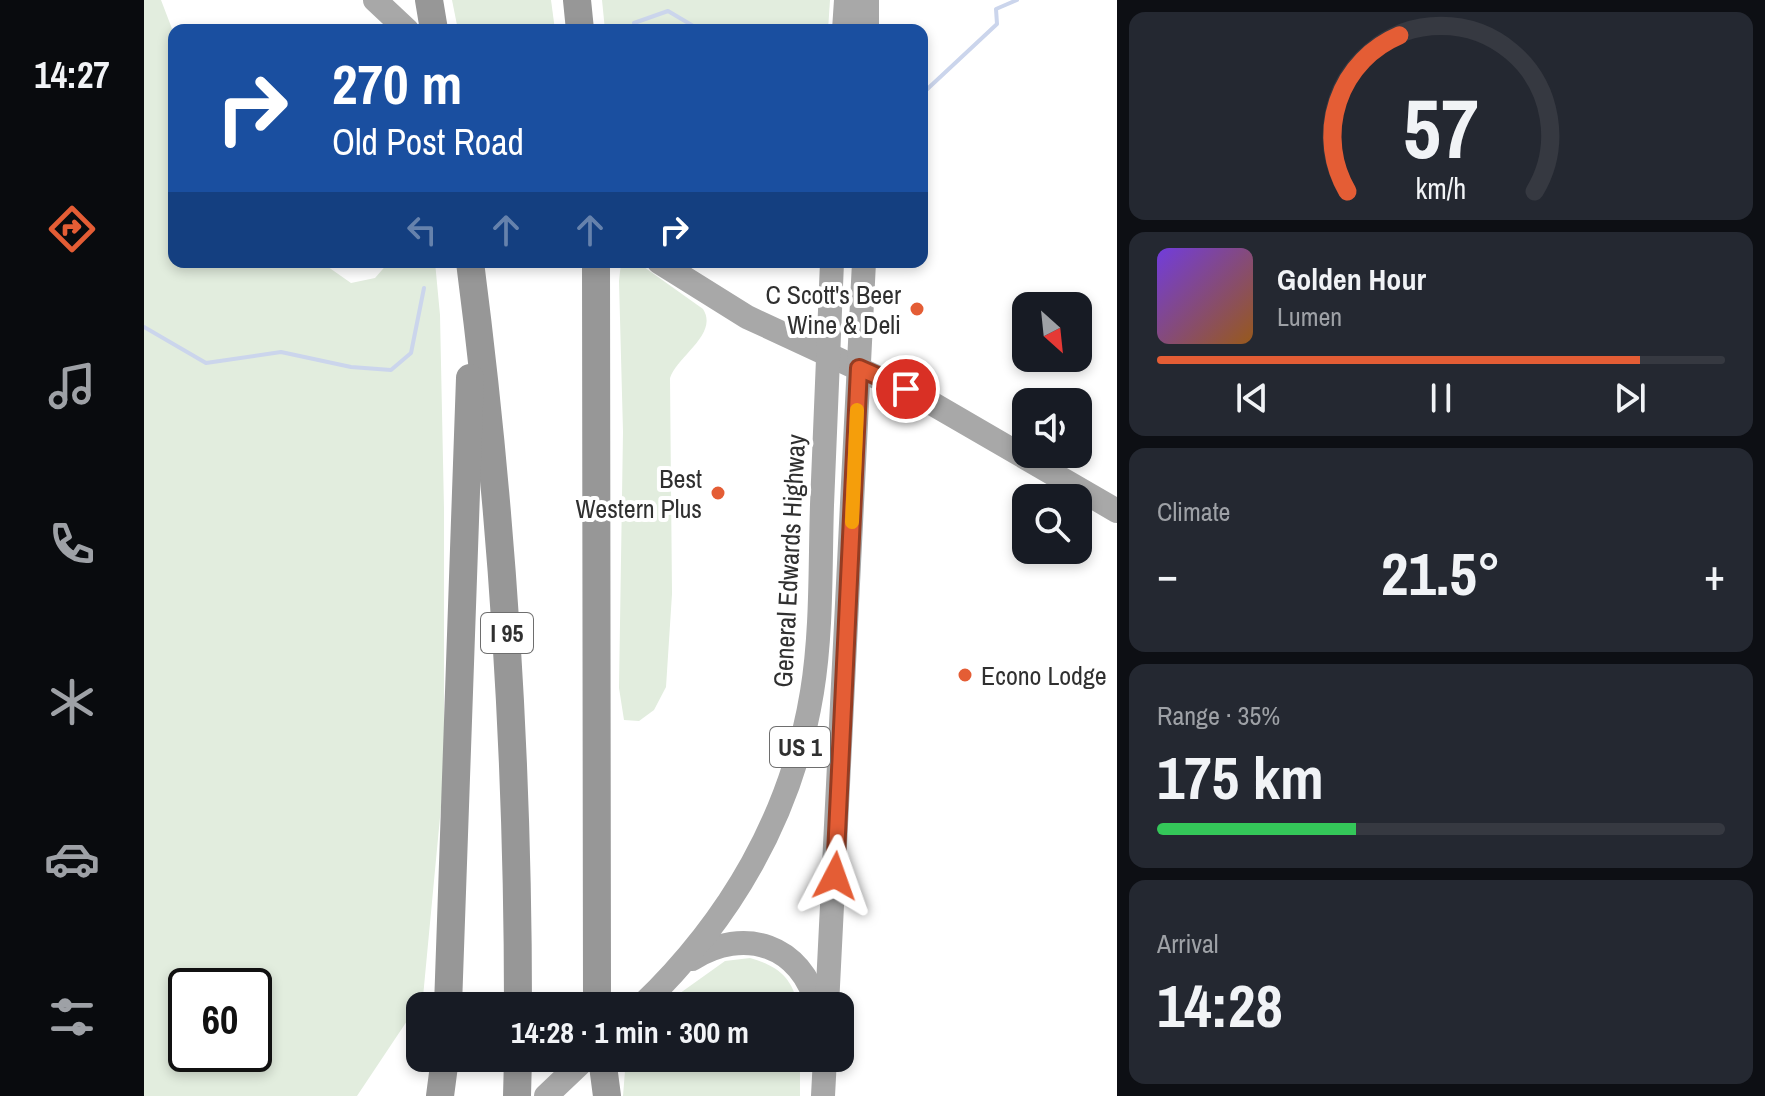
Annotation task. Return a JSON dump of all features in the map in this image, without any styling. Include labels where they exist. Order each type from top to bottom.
[{"type":"highway","points":[[429,0],[433,24]]},
{"type":"highway","points":[[577,0],[579,24]]},
{"type":"highway","name":"I 95","points":[[471,268],[494,469],[509,666],[518,992]]},
{"type":"highway","points":[[596,268],[597,992]]},
{"type":"highway","points":[[449,992],[474,301]]},
{"type":"highway","points":[[440,1096],[443,1072]]},
{"type":"highway","points":[[517,1096],[518,1072]]},
{"type":"highway","points":[[597,1096],[598,1072]]},
{"type":"highway","points":[[602,1072],[607,1096]]},
{"type":"main road","points":[[375,0],[401,24]]},
{"type":"main road","points":[[844,24],[846,0]]},
{"type":"main road","points":[[867,0],[867,24]]},
{"type":"main road","points":[[668,268],[739,313],[859,368],[988,434],[1117,511]]},
{"type":"main road","name":"General Edwards Highway","points":[[656,992],[680,969],[724,913],[754,862],[782,801],[803,737],[817,647],[832,268]]},
{"type":"main road","name":"US 1","points":[[828,992],[864,268]]},
{"type":"main road","points":[[680,969],[724,944],[747,942],[767,945],[797,965],[812,992]]},
{"type":"main road","points":[[546,1096],[571,1072]]},
{"type":"main road","points":[[822,1096],[823,1072]]},
{"type":"green space","points":[[144,0],[161,0],[170,24],[168,268],[330,268],[351,283],[375,278],[384,268],[436,268],[440,315],[444,509],[444,775],[423,992],[406,992],[406,1022],[357,1096],[144,1096]]},
{"type":"green space","points":[[452,0],[551,0],[554,24],[457,24]]},
{"type":"green space","points":[[602,0],[830,0],[828,24],[604,24]]},
{"type":"green space","points":[[620,268],[645,268],[703,309],[706,318],[706,327],[701,336],[670,378],[672,594],[666,687],[654,710],[639,721],[624,720],[619,688],[623,432]]},
{"type":"green space","points":[[750,958],[768,965],[788,980],[794,992],[682,992],[725,961]]},
{"type":"green space","points":[[625,1072],[800,1072],[800,1096],[623,1096]]},
{"type":"waterway","points":[[928,88],[997,24],[996,9],[1017,0]]},
{"type":"waterway","points":[[634,23],[668,11],[690,24]]},
{"type":"waterway","points":[[144,327],[206,363],[281,352],[351,367],[391,370],[411,353],[424,288]]},
{"type":"slow traffic","points":[[852,522],[857,410]]},
{"type":"place","name":"C Scott's Beer Wine & Deli","points":[[917,309]]},
{"type":"place","name":"Best Western Plus","points":[[718,493]]},
{"type":"place","name":"Econo Lodge","points":[[965,675]]},
{"type":"route","points":[[835,876],[859,368],[906,389]]}]
